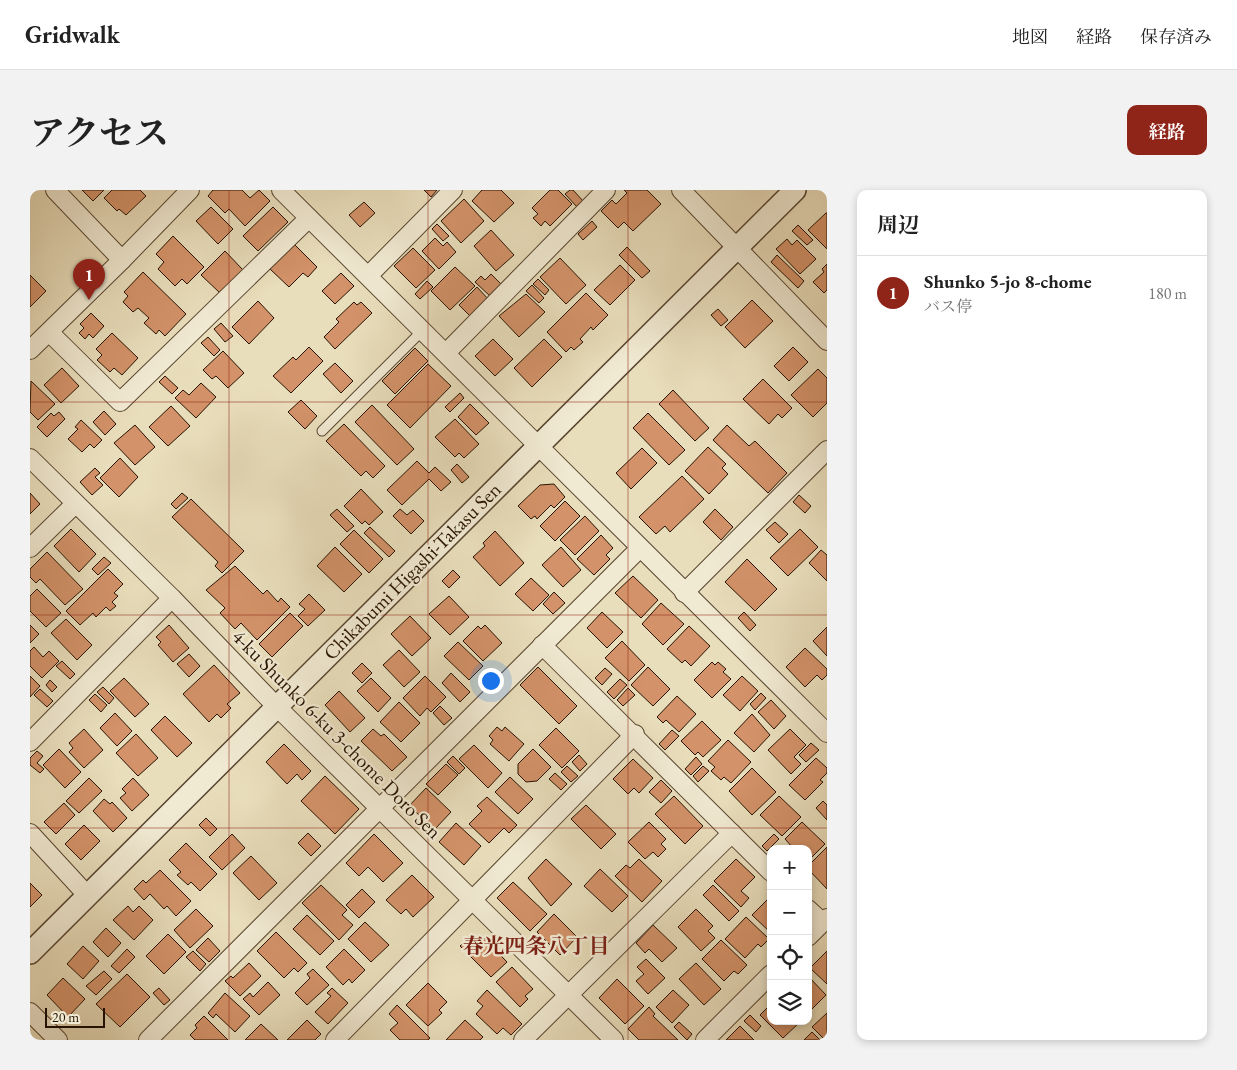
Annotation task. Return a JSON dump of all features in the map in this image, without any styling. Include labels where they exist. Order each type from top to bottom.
[{"type":"street","points":[[55,190],[122,260]]},
{"type":"street","points":[[30,350],[190,190]]},
{"type":"street","points":[[369,275],[453,190]]},
{"type":"street","points":[[446,353],[606,190]]},
{"type":"street","points":[[681,190],[827,341]]},
{"type":"street","name":"Chikabumi Higashi-Takasu Sen","points":[[30,954],[276,706],[795,190]]},
{"type":"street","points":[[291,193],[309,218],[539,444],[684,593],[827,733]]},
{"type":"street","points":[[49,332],[120,402],[309,218]]},
{"type":"street","points":[[684,593],[827,450]]},
{"type":"street","name":"4-ku Shunko 6-ku 3-chome Doro Sen","points":[[30,458],[172,598],[276,706],[614,1040]]},
{"type":"street","points":[[30,548],[75,504]]},
{"type":"street","points":[[148,1040],[640,548]]},
{"type":"street","points":[[30,742],[172,598]]},
{"type":"street","points":[[542,644],[635,734],[767,868]]},
{"type":"street","points":[[335,1040],[635,734]]},
{"type":"street","points":[[30,833],[87,895]]},
{"type":"street","points":[[523,1040],[732,833]]},
{"type":"street","points":[[809,935],[825,920],[812,912]]},
{"type":"street","points":[[705,1040],[767,978]]},
{"type":"street","points":[[30,1012],[58,1040]]},
{"type":"lane","points":[[322,431],[423,330]]},
{"type":"building","points":[[82,190],[104,190],[93,201]]},
{"type":"building","points":[[112,190],[140,190],[146,196],[126,215],[119,209],[117,211],[104,198]]},
{"type":"building","points":[[213,190],[242,190],[250,198],[259,190],[270,201],[245,226],[229,209],[225,213],[208,196]]},
{"type":"building","points":[[424,190],[437,190],[431,197]]},
{"type":"building","points":[[482,190],[501,190],[514,203],[494,222],[472,201]]},
{"type":"building","points":[[550,190],[558,190],[572,204],[550,226],[545,221],[541,226],[533,218],[538,214],[532,208]]},
{"type":"building","points":[[573,190],[584,202],[578,208],[565,194]]},
{"type":"building","points":[[624,190],[647,190],[661,204],[633,231],[624,222],[618,228],[601,211],[612,200],[616,204],[627,193]]},
{"type":"building","points":[[464,199],[484,221],[461,243],[441,221]]},
{"type":"building","points":[[364,202],[375,213],[360,227],[349,215]]},
{"type":"building","points":[[211,207],[233,229],[218,244],[196,221]]},
{"type":"building","points":[[273,207],[288,222],[258,251],[243,236]]},
{"type":"building","points":[[827,213],[827,249],[808,230]]},
{"type":"building","points":[[592,221],[597,227],[583,240],[578,234]]},
{"type":"building","points":[[437,224],[449,236],[443,241],[432,229]]},
{"type":"building","points":[[798,225],[813,240],[807,245],[792,231]]},
{"type":"building","points":[[491,230],[514,255],[496,271],[474,246]]},
{"type":"building","points":[[173,236],[204,267],[187,284],[182,279],[175,286],[158,269],[164,262],[156,254]]},
{"type":"building","points":[[435,238],[443,246],[447,242],[456,252],[439,269],[422,251]]},
{"type":"building","points":[[787,239],[792,245],[797,240],[816,259],[800,274],[776,249]]},
{"type":"building","points":[[294,244],[317,267],[308,277],[303,273],[289,287],[270,269]]},
{"type":"building","points":[[627,247],[650,271],[642,278],[619,255]]},
{"type":"building","points":[[413,248],[435,270],[416,288],[394,266]]},
{"type":"building","points":[[225,251],[243,270],[220,293],[201,275]]},
{"type":"building","points":[[777,255],[804,281],[798,288],[771,262]]},
{"type":"building","points":[[560,258],[586,285],[566,304],[540,277]]},
{"type":"building","points":[[827,264],[827,290],[824,293],[813,282],[824,272],[822,269]]},
{"type":"building","points":[[620,265],[635,280],[610,305],[594,290]]},
{"type":"building","points":[[455,267],[475,286],[450,310],[431,291]]},
{"type":"building","points":[[143,272],[186,314],[165,336],[159,330],[156,334],[144,323],[149,318],[138,308],[133,312],[123,302],[128,296],[124,292]]},
{"type":"building","points":[[341,273],[354,286],[335,304],[322,291]]},
{"type":"building","points":[[491,274],[502,285],[491,297],[475,282],[481,276],[485,280]]},
{"type":"building","points":[[30,275],[46,291],[30,307]]},
{"type":"building","points":[[538,279],[549,290],[545,295],[533,284]]},
{"type":"building","points":[[427,281],[433,287],[420,299],[415,294]]},
{"type":"building","points":[[532,285],[544,298],[539,303],[526,291]]},
{"type":"building","points":[[477,287],[489,300],[471,317],[459,305]]},
{"type":"building","points":[[586,293],[608,315],[593,330],[591,327],[580,339],[583,342],[574,350],[571,347],[566,352],[547,332]]},
{"type":"building","points":[[526,294],[545,312],[519,337],[499,316]]},
{"type":"building","points":[[752,300],[773,321],[745,348],[725,327]]},
{"type":"building","points":[[258,301],[274,318],[249,344],[232,327]]},
{"type":"building","points":[[354,302],[357,305],[361,302],[372,313],[335,349],[324,337],[339,322],[336,319]]},
{"type":"building","points":[[718,309],[728,320],[721,326],[711,315]]},
{"type":"building","points":[[91,313],[104,326],[93,338],[89,334],[85,339],[79,333],[84,328],[80,324]]},
{"type":"building","points":[[221,323],[233,336],[225,342],[214,329]]},
{"type":"building","points":[[112,333],[138,358],[122,375],[114,368],[110,372],[97,360],[102,355],[96,349]]},
{"type":"building","points":[[208,337],[220,350],[214,356],[201,343]]},
{"type":"building","points":[[493,339],[513,359],[495,376],[475,356]]},
{"type":"building","points":[[544,339],[562,357],[532,387],[514,368]]},
{"type":"building","points":[[309,347],[323,361],[291,393],[273,376],[293,357],[296,360]]},
{"type":"building","points":[[793,347],[808,362],[789,381],[774,366]]},
{"type":"building","points":[[415,348],[428,361],[395,394],[382,381]]},
{"type":"building","points":[[223,351],[244,373],[228,388],[216,376],[212,379],[203,370]]},
{"type":"building","points":[[335,363],[353,381],[341,393],[323,374]]},
{"type":"building","points":[[428,364],[451,386],[410,428],[387,405]]},
{"type":"building","points":[[62,368],[79,386],[61,403],[44,385]]},
{"type":"building","points":[[818,369],[827,378],[827,403],[813,417],[791,395]]},
{"type":"building","points":[[165,376],[178,388],[172,394],[159,382]]},
{"type":"building","points":[[763,379],[792,408],[782,418],[778,414],[769,424],[743,399]]},
{"type":"building","points":[[31,381],[55,404],[38,420],[30,412]]},
{"type":"building","points":[[201,383],[216,397],[196,418],[175,398],[183,390],[189,395]]},
{"type":"building","points":[[673,390],[709,428],[695,441],[659,404]]},
{"type":"building","points":[[460,393],[464,398],[450,412],[445,407]]},
{"type":"building","points":[[301,400],[317,416],[305,429],[288,412]]},
{"type":"building","points":[[470,404],[489,423],[476,435],[458,417]]},
{"type":"building","points":[[372,405],[414,449],[397,465],[355,422]]},
{"type":"building","points":[[171,406],[190,426],[168,446],[149,427]]},
{"type":"building","points":[[104,411],[116,424],[105,435],[93,422]]},
{"type":"building","points":[[59,412],[65,419],[47,437],[37,427],[51,413],[54,416]]},
{"type":"building","points":[[648,413],[685,450],[669,465],[633,428]]},
{"type":"building","points":[[455,419],[479,444],[464,458],[459,453],[455,457],[435,437]]},
{"type":"building","points":[[81,420],[102,440],[94,448],[90,444],[82,452],[68,439],[78,429],[75,427]]},
{"type":"building","points":[[344,424],[385,466],[373,478],[366,471],[361,476],[326,441]]},
{"type":"building","points":[[135,425],[155,447],[135,465],[114,443]]},
{"type":"building","points":[[727,425],[749,446],[755,441],[787,473],[768,493],[713,440]]},
{"type":"building","points":[[708,447],[726,464],[722,468],[728,474],[709,494],[685,471]]},
{"type":"building","points":[[642,448],[657,463],[631,489],[616,473]]},
{"type":"building","points":[[120,458],[138,477],[119,497],[100,478]]},
{"type":"building","points":[[417,461],[429,473],[435,467],[451,482],[441,491],[429,479],[402,505],[387,490]]},
{"type":"building","points":[[457,464],[469,477],[462,483],[451,470]]},
{"type":"building","points":[[95,468],[100,473],[95,477],[103,485],[92,495],[80,482]]},
{"type":"building","points":[[682,476],[704,499],[670,532],[665,526],[656,534],[639,517]]},
{"type":"building","points":[[554,484],[565,497],[554,508],[551,505],[537,519],[535,516],[531,519],[518,506],[540,485]]},
{"type":"building","points":[[361,489],[383,512],[369,525],[365,521],[362,524],[344,506]]},
{"type":"building","points":[[30,493],[40,504],[30,514]]},
{"type":"building","points":[[182,493],[188,498],[176,509],[171,504]]},
{"type":"building","points":[[799,495],[811,506],[805,513],[793,502]]},
{"type":"building","points":[[191,499],[244,551],[222,573],[215,566],[218,562],[172,517]]},
{"type":"building","points":[[565,501],[580,516],[555,541],[540,526]]},
{"type":"building","points":[[337,509],[354,526],[347,532],[330,515]]},
{"type":"building","points":[[400,509],[407,515],[413,510],[424,521],[411,534],[393,516]]},
{"type":"building","points":[[715,509],[733,527],[721,540],[703,522]]},
{"type":"building","points":[[585,516],[599,531],[575,555],[560,540]]},
{"type":"building","points":[[775,522],[788,534],[779,543],[766,530]]},
{"type":"building","points":[[370,527],[395,551],[389,557],[364,533]]},
{"type":"building","points":[[71,529],[96,554],[79,572],[54,546]]},
{"type":"building","points":[[800,529],[818,547],[788,576],[770,558]]},
{"type":"building","points":[[354,530],[383,559],[369,573],[340,544]]},
{"type":"building","points":[[495,531],[524,563],[500,586],[473,557],[485,546],[483,543]]},
{"type":"building","points":[[601,535],[613,548],[606,555],[610,559],[594,575],[577,559]]},
{"type":"building","points":[[335,547],[362,574],[344,592],[317,566]]},
{"type":"building","points":[[561,547],[581,570],[563,587],[542,565]]},
{"type":"building","points":[[821,550],[827,555],[827,581],[809,563]]},
{"type":"building","points":[[47,552],[83,589],[65,605],[40,579],[36,583],[30,577],[30,569]]},
{"type":"building","points":[[104,557],[111,563],[98,575],[92,569]]},
{"type":"building","points":[[747,559],[777,589],[755,611],[725,582]]},
{"type":"building","points":[[235,566],[263,594],[267,590],[278,602],[281,598],[290,607],[257,640],[241,623],[235,629],[220,613],[225,608],[206,590]]},
{"type":"building","points":[[108,569],[123,584],[114,593],[118,596],[112,602],[116,606],[110,611],[106,607],[96,617],[93,613],[80,625],[66,611]]},
{"type":"building","points":[[453,570],[460,577],[449,588],[442,581]]},
{"type":"building","points":[[633,576],[658,600],[641,618],[615,593]]},
{"type":"building","points":[[531,578],[549,595],[533,611],[515,594]]},
{"type":"building","points":[[37,589],[61,613],[46,627],[30,611],[30,596]]},
{"type":"building","points":[[554,592],[565,603],[553,614],[543,604]]},
{"type":"building","points":[[309,594],[325,610],[308,626],[298,616],[305,609],[299,604]]},
{"type":"building","points":[[449,596],[469,617],[450,635],[429,614]]},
{"type":"building","points":[[661,603],[684,624],[663,645],[642,624]]},
{"type":"building","points":[[602,612],[623,632],[607,648],[587,628]]},
{"type":"building","points":[[744,612],[756,625],[750,631],[738,618]]},
{"type":"building","points":[[290,613],[303,626],[272,657],[259,644]]},
{"type":"building","points":[[410,616],[431,638],[412,656],[391,634]]},
{"type":"building","points":[[66,619],[92,645],[77,660],[51,633]]},
{"type":"building","points":[[30,625],[39,634],[30,643]]},
{"type":"building","points":[[169,625],[189,648],[173,662],[158,645],[161,642],[156,637]]},
{"type":"building","points":[[485,625],[502,643],[483,661],[463,641],[478,626],[481,629]]},
{"type":"building","points":[[689,626],[710,646],[691,666],[685,660],[682,663],[667,649]]},
{"type":"building","points":[[827,627],[827,656],[813,641]]},
{"type":"building","points":[[622,641],[645,665],[629,681],[605,658]]},
{"type":"building","points":[[458,642],[483,666],[469,680],[444,656]]},
{"type":"building","points":[[34,647],[43,657],[49,651],[59,661],[42,678],[30,666],[30,651]]},
{"type":"building","points":[[805,648],[827,669],[827,675],[822,680],[817,675],[805,687],[786,667]]},
{"type":"building","points":[[399,650],[420,672],[404,687],[383,665]]},
{"type":"building","points":[[189,654],[200,666],[189,677],[177,664]]},
{"type":"building","points":[[62,661],[75,674],[70,679],[56,666]]},
{"type":"building","points":[[712,662],[715,665],[718,662],[726,669],[723,672],[731,679],[712,698],[694,680]]},
{"type":"building","points":[[362,663],[372,673],[362,683],[352,673]]},
{"type":"building","points":[[214,665],[240,693],[227,704],[231,708],[221,718],[217,714],[209,722],[183,694]]},
{"type":"building","points":[[538,667],[577,706],[559,724],[520,685]]},
{"type":"building","points":[[648,667],[670,689],[653,706],[631,685]]},
{"type":"building","points":[[605,668],[612,674],[602,685],[595,678]]},
{"type":"building","points":[[451,673],[470,692],[460,702],[442,683]]},
{"type":"building","points":[[30,676],[40,686],[30,697]]},
{"type":"building","points":[[425,676],[446,697],[431,712],[427,708],[420,716],[403,698]]},
{"type":"building","points":[[742,676],[758,691],[740,711],[723,695]]},
{"type":"building","points":[[124,678],[149,704],[135,717],[110,691]]},
{"type":"building","points":[[371,678],[391,698],[378,712],[357,691]]},
{"type":"building","points":[[620,679],[627,685],[614,699],[607,692]]},
{"type":"building","points":[[50,680],[57,687],[52,692],[46,685]]},
{"type":"building","points":[[103,687],[114,698],[109,704],[97,692]]},
{"type":"building","points":[[628,688],[635,695],[623,706],[617,700]]},
{"type":"building","points":[[40,689],[53,701],[47,707],[34,695]]},
{"type":"building","points":[[339,691],[365,718],[350,732],[325,705]]},
{"type":"building","points":[[761,693],[766,698],[755,710],[750,704]]},
{"type":"building","points":[[95,694],[107,705],[101,712],[89,700]]},
{"type":"building","points":[[677,696],[696,714],[679,732],[666,720],[663,723],[657,717]]},
{"type":"building","points":[[771,700],[786,716],[774,729],[758,712]]},
{"type":"building","points":[[399,702],[420,723],[401,742],[380,722]]},
{"type":"building","points":[[440,706],[452,718],[444,725],[433,713]]},
{"type":"building","points":[[115,713],[132,731],[117,746],[100,728]]},
{"type":"building","points":[[752,714],[770,735],[754,752],[734,733]]},
{"type":"building","points":[[165,716],[192,743],[177,757],[151,730]]},
{"type":"building","points":[[702,721],[721,740],[703,757],[698,752],[695,755],[681,741]]},
{"type":"building","points":[[497,727],[502,731],[505,727],[524,744],[509,761],[490,744],[493,740],[489,736]]},
{"type":"building","points":[[556,728],[579,751],[562,768],[539,745]]},
{"type":"building","points":[[84,729],[103,750],[84,768],[69,752],[73,748],[69,743]]},
{"type":"building","points":[[373,729],[381,736],[384,734],[407,757],[392,771],[361,741]]},
{"type":"building","points":[[790,729],[806,745],[794,757],[801,764],[791,774],[768,750]]},
{"type":"building","points":[[672,730],[679,736],[665,750],[659,744]]},
{"type":"building","points":[[136,734],[158,758],[138,776],[116,753]]},
{"type":"building","points":[[728,740],[751,762],[731,783],[724,777],[721,780],[711,771],[715,767],[708,761]]},
{"type":"building","points":[[811,743],[819,750],[806,762],[799,755]]},
{"type":"building","points":[[284,744],[311,771],[302,780],[297,774],[287,784],[266,762]]},
{"type":"building","points":[[474,745],[502,773],[488,788],[459,759]]},
{"type":"building","points":[[59,749],[81,772],[65,788],[43,765]]},
{"type":"building","points":[[533,749],[551,767],[537,781],[526,782],[518,774],[518,764]]},
{"type":"building","points":[[37,751],[43,756],[37,763],[44,769],[40,773],[30,765],[30,758]]},
{"type":"building","points":[[579,755],[587,764],[580,771],[572,762]]},
{"type":"building","points":[[453,756],[465,768],[459,774],[447,762]]},
{"type":"building","points":[[696,757],[702,764],[691,775],[685,769]]},
{"type":"building","points":[[816,758],[827,768],[827,773],[820,780],[823,782],[805,800],[789,785]]},
{"type":"building","points":[[633,759],[653,778],[639,793],[634,788],[628,794],[613,779]]},
{"type":"building","points":[[446,764],[458,775],[438,795],[426,784]]},
{"type":"building","points":[[567,766],[578,776],[571,782],[561,772]]},
{"type":"building","points":[[703,766],[709,771],[698,782],[693,776]]},
{"type":"building","points":[[752,768],[776,792],[752,815],[729,791]]},
{"type":"building","points":[[555,773],[567,784],[561,790],[549,779]]},
{"type":"building","points":[[325,776],[359,809],[335,834],[301,801]]},
{"type":"building","points":[[510,777],[533,799],[518,814],[495,792]]},
{"type":"building","points":[[89,778],[102,791],[79,813],[66,801]]},
{"type":"building","points":[[133,778],[149,795],[132,811],[120,798],[126,793],[122,789]]},
{"type":"building","points":[[661,780],[672,791],[661,803],[649,792]]},
{"type":"building","points":[[426,788],[451,812],[435,829],[409,806]]},
{"type":"building","points":[[674,796],[703,826],[685,844],[655,814]]},
{"type":"building","points":[[779,796],[801,817],[782,836],[760,815]]},
{"type":"building","points":[[487,797],[517,825],[509,833],[504,828],[489,843],[469,824],[482,811],[477,806]]},
{"type":"building","points":[[104,799],[110,804],[112,802],[127,818],[113,832],[93,811]]},
{"type":"building","points":[[823,801],[827,805],[827,820],[816,808]]},
{"type":"building","points":[[64,803],[75,815],[56,834],[44,822]]},
{"type":"building","points":[[586,805],[616,834],[601,849],[571,819]]},
{"type":"building","points":[[206,818],[217,829],[210,836],[199,825]]},
{"type":"building","points":[[649,822],[666,839],[661,844],[666,849],[658,857],[653,852],[645,859],[628,842]]},
{"type":"building","points":[[802,822],[825,844],[812,857],[812,845],[790,845],[785,839]]},
{"type":"building","points":[[456,823],[481,846],[464,865],[439,842]]},
{"type":"building","points":[[84,825],[100,841],[81,860],[65,844]]},
{"type":"building","points":[[308,833],[321,846],[311,856],[298,843]]},
{"type":"building","points":[[232,834],[245,848],[222,870],[209,857]]},
{"type":"building","points":[[374,834],[403,863],[383,882],[368,867],[359,876],[346,863]]},
{"type":"building","points":[[774,834],[779,839],[773,845],[767,845],[767,851],[762,846]]},
{"type":"building","points":[[186,843],[217,874],[200,891],[191,882],[188,885],[177,875],[181,872],[169,860]]},
{"type":"building","points":[[827,847],[827,889],[812,873],[812,862]]},
{"type":"building","points":[[251,856],[277,883],[259,900],[233,873]]},
{"type":"building","points":[[546,859],[572,884],[551,906],[528,878]]},
{"type":"building","points":[[639,859],[662,881],[642,902],[615,876],[626,865],[630,868]]},
{"type":"building","points":[[736,859],[755,877],[741,891],[749,898],[741,907],[714,881]]},
{"type":"building","points":[[600,869],[628,896],[612,912],[584,886]]},
{"type":"building","points":[[160,870],[191,901],[176,916],[167,906],[164,909],[150,894],[144,900],[134,889],[143,880],[146,883]]},
{"type":"building","points":[[412,875],[434,897],[413,917],[406,909],[401,914],[386,900]]},
{"type":"building","points":[[513,882],[547,914],[530,931],[497,898]]},
{"type":"building","points":[[30,883],[42,895],[30,907]]},
{"type":"building","points":[[321,885],[347,910],[342,915],[353,925],[339,940],[302,903]]},
{"type":"building","points":[[713,885],[739,911],[729,921],[703,895]]},
{"type":"building","points":[[362,889],[375,902],[359,918],[346,905]]},
{"type":"building","points":[[767,900],[767,929],[752,915]]},
{"type":"building","points":[[128,906],[133,912],[139,906],[153,920],[134,940],[113,920]]},
{"type":"building","points":[[196,909],[213,926],[190,948],[174,930]]},
{"type":"building","points":[[696,909],[713,926],[708,931],[715,938],[701,951],[678,927]]},
{"type":"building","points":[[554,914],[577,937],[560,955],[537,932]]},
{"type":"building","points":[[307,915],[334,941],[320,955],[293,929]]},
{"type":"building","points":[[746,917],[767,937],[767,941],[761,947],[758,944],[745,958],[725,939]]},
{"type":"building","points":[[365,922],[389,945],[371,962],[348,939]]},
{"type":"building","points":[[653,925],[677,948],[662,962],[649,949],[645,953],[636,943]]},
{"type":"building","points":[[106,928],[121,943],[108,957],[93,942]]},
{"type":"building","points":[[276,932],[307,963],[298,972],[294,968],[284,978],[257,951]]},
{"type":"building","points":[[168,934],[186,952],[164,974],[146,956]]},
{"type":"building","points":[[473,934],[480,940],[483,937],[507,962],[491,977],[460,946]]},
{"type":"building","points":[[208,938],[220,951],[209,962],[196,950]]},
{"type":"building","points":[[721,940],[747,965],[738,974],[734,971],[724,981],[702,959]]},
{"type":"building","points":[[83,946],[99,961],[83,979],[67,964]]},
{"type":"building","points":[[127,949],[135,957],[119,973],[111,966]]},
{"type":"building","points":[[344,949],[365,970],[352,983],[349,979],[343,985],[326,967]]},
{"type":"building","points":[[193,951],[206,964],[200,971],[186,957]]},
{"type":"building","points":[[827,951],[827,984],[812,970],[812,966]]},
{"type":"building","points":[[646,959],[665,978],[648,994],[636,981],[644,974],[637,967]]},
{"type":"building","points":[[249,963],[261,976],[240,996],[225,981],[231,976],[233,978]]},
{"type":"building","points":[[696,963],[721,989],[704,1005],[679,979]]},
{"type":"building","points":[[512,967],[533,989],[525,996],[528,999],[520,1007],[496,982]]},
{"type":"building","points":[[313,969],[329,985],[307,1005],[295,993],[310,978],[307,974]]},
{"type":"building","points":[[104,971],[112,979],[96,995],[86,986]]},
{"type":"building","points":[[127,974],[150,997],[120,1027],[96,1004]]},
{"type":"building","points":[[63,978],[85,999],[68,1017],[47,995]]},
{"type":"building","points":[[617,979],[644,1006],[625,1024],[599,998]]},
{"type":"building","points":[[812,980],[826,995],[812,1009]]},
{"type":"building","points":[[268,982],[280,995],[259,1015],[243,999],[250,993],[253,997]]},
{"type":"building","points":[[428,983],[447,1002],[439,1010],[442,1013],[428,1026],[406,1005]]},
{"type":"building","points":[[159,988],[170,1000],[164,1005],[153,993]]},
{"type":"building","points":[[332,988],[348,1003],[328,1024],[315,1012],[331,996],[327,993]]},
{"type":"building","points":[[487,990],[522,1024],[511,1035],[503,1028],[497,1034],[476,1014],[483,1006],[477,1001]]},
{"type":"building","points":[[673,990],[689,1005],[672,1023],[656,1007]]},
{"type":"building","points":[[225,993],[250,1016],[235,1032],[216,1014],[213,1018],[208,1013]]},
{"type":"building","points":[[397,1005],[430,1038],[428,1040],[400,1040],[390,1030],[398,1023],[389,1014]]},
{"type":"building","points":[[649,1007],[655,1014],[653,1016],[678,1040],[639,1040],[628,1029]]},
{"type":"building","points":[[767,1008],[767,1022],[760,1015]]},
{"type":"building","points":[[827,1013],[827,1040],[825,1040],[812,1027]]},
{"type":"building","points":[[750,1015],[761,1026],[756,1032],[744,1021]]},
{"type":"building","points":[[204,1016],[228,1040],[195,1040],[190,1035],[197,1028],[195,1025]]},
{"type":"building","points":[[307,1020],[321,1034],[315,1040],[287,1040]]},
{"type":"building","points":[[465,1020],[483,1037],[480,1040],[446,1040]]},
{"type":"building","points":[[679,1022],[692,1034],[687,1040],[674,1027]]},
{"type":"building","points":[[261,1024],[278,1040],[245,1040]]},
{"type":"building","points":[[770,1025],[797,1025],[783,1038]]},
{"type":"building","points":[[740,1026],[754,1040],[726,1040]]},
{"type":"building","points":[[812,1032],[820,1040],[804,1040]]},
{"type":"place","name":"Shunko 5-jo 8-chome","points":[[89,300]]},
{"type":"district","name":"春光四条八丁目","points":[[536,946]]}]
